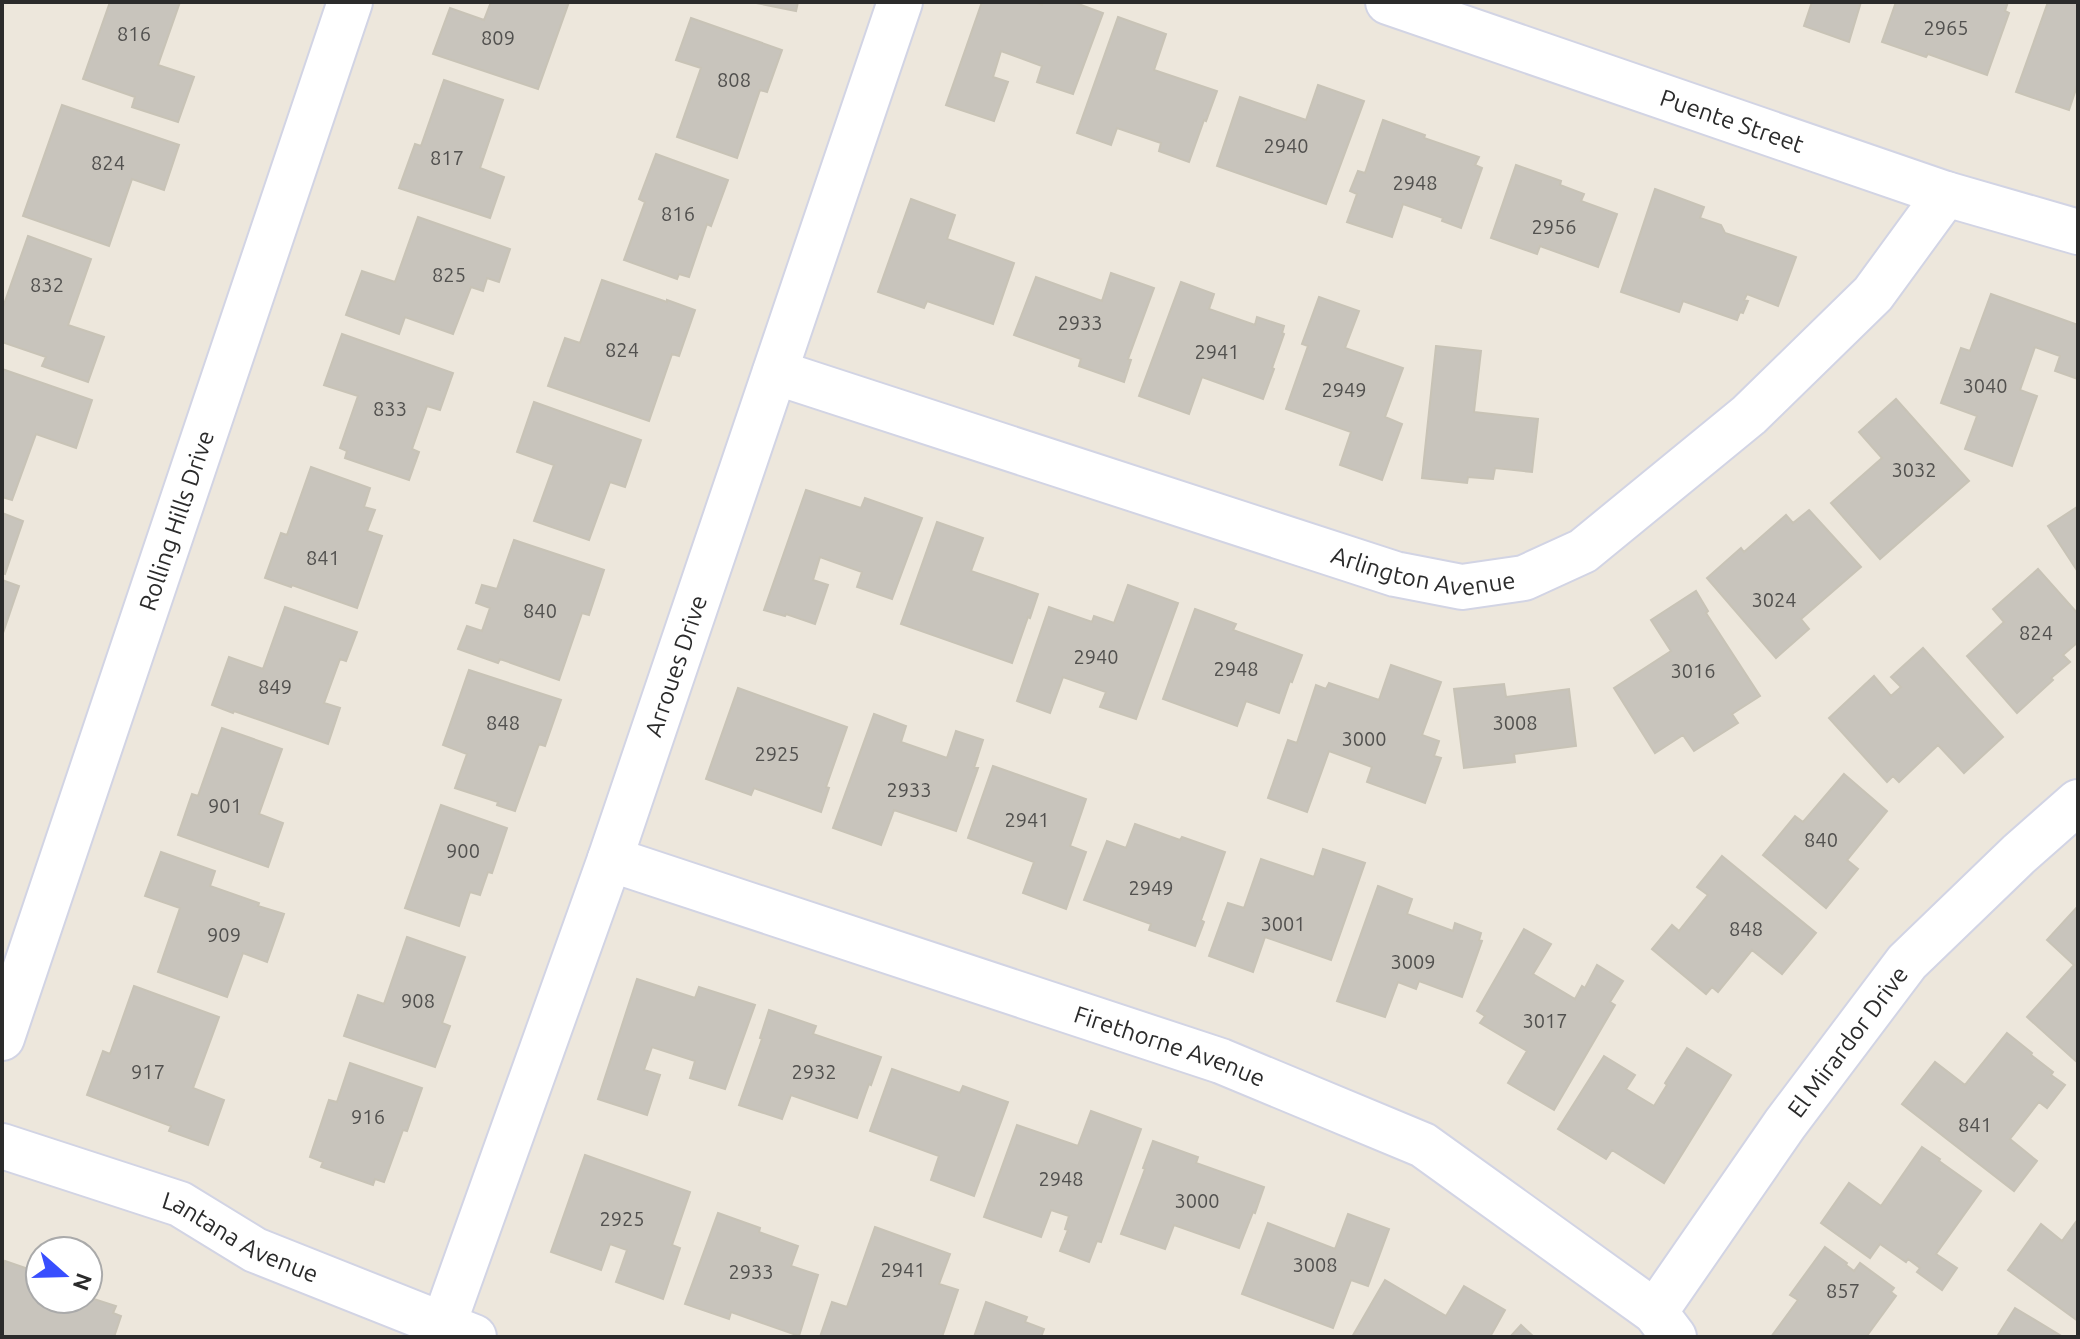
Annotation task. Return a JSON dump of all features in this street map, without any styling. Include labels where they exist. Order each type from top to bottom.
[{"type":"street","name":"Rolling Hills Drive","points":[[2,1038],[350,2]]},
{"type":"street","name":"Arroues Drive","points":[[458,1331],[610,859],[900,2]]},
{"type":"street","name":"Puente Street","points":[[1388,2],[1946,194],[2078,232]]},
{"type":"street","name":"Arlington Avenue","points":[[775,372],[1395,574],[1462,587],[1524,578],[1583,551],[1749,415],[1873,294],[1946,194]]},
{"type":"street","name":"El Mirardor Drive","points":[[1665,1325],[1785,1124],[1907,962],[2078,802]]},
{"type":"street","name":"Firethorne Avenue","points":[[610,859],[1221,1061],[1423,1145],[1665,1325]]},
{"type":"street","name":"Lantana Avenue","points":[[2,1146],[180,1204],[255,1250],[458,1331]]},
{"type":"building","points":[[110,2],[180,2],[158,65],[194,77],[178,122],[132,107],[135,97],[83,79]]},
{"type":"building","points":[[491,2],[569,2],[538,89],[433,54],[450,8],[484,20]]},
{"type":"building","points":[[751,2],[798,2],[796,11]]},
{"type":"building","points":[[982,2],[1035,2],[1042,5],[1043,2],[1073,2],[1103,13],[1073,94],[1037,82],[1042,66],[1001,51],[993,77],[1008,82],[994,121],[946,105]]},
{"type":"building","points":[[1812,2],[1861,2],[1849,42],[1804,26]]},
{"type":"building","points":[[1896,2],[2008,2],[2005,11],[2009,13],[1987,75],[1882,42]]},
{"type":"building","points":[[2048,2],[2078,2],[2078,83],[2069,110],[2016,92]]},
{"type":"building","points":[[1118,17],[1166,34],[1154,70],[1217,91],[1189,162],[1159,151],[1161,143],[1117,128],[1111,145],[1077,133]]},
{"type":"building","points":[[691,18],[782,50],[767,92],[760,90],[737,158],[677,137],[701,68],[676,60]]},
{"type":"building","points":[[444,80],[503,100],[480,168],[504,177],[490,218],[399,188],[415,144],[421,146]]},
{"type":"building","points":[[1318,85],[1364,101],[1326,204],[1217,166],[1240,97],[1306,120]]},
{"type":"building","points":[[62,105],[179,145],[164,190],[132,179],[109,246],[23,216]]},
{"type":"building","points":[[1383,120],[1479,157],[1475,165],[1482,168],[1461,228],[1403,204],[1392,237],[1347,222],[1357,194],[1350,191],[1358,171],[1365,173]]},
{"type":"building","points":[[656,154],[728,180],[711,226],[707,224],[689,277],[679,274],[677,279],[624,260],[645,202],[639,199]]},
{"type":"building","points":[[1516,165],[1561,181],[1560,185],[1584,194],[1581,201],[1617,214],[1598,267],[1540,246],[1537,254],[1491,238]]},
{"type":"building","points":[[1655,189],[1704,207],[1700,218],[1721,225],[1725,233],[1796,257],[1778,306],[1747,294],[1744,300],[1748,301],[1737,320],[1683,301],[1679,312],[1621,292]]},
{"type":"building","points":[[911,199],[955,215],[947,239],[1014,263],[993,324],[927,301],[924,308],[878,292]]},
{"type":"building","points":[[418,217],[510,249],[499,282],[487,278],[483,291],[471,287],[453,334],[405,317],[399,334],[346,315],[362,271],[395,282]]},
{"type":"building","points":[[28,236],[91,259],[68,325],[104,337],[88,382],[42,366],[46,357],[2,342],[2,310]]},
{"type":"building","points":[[1111,273],[1154,288],[1128,359],[1131,360],[1124,382],[1079,366],[1081,359],[1014,335],[1036,277],[1102,301]]},
{"type":"building","points":[[602,280],[695,310],[679,356],[672,354],[649,421],[548,386],[565,338],[580,343]]},
{"type":"building","points":[[1181,282],[1214,294],[1209,309],[1255,325],[1257,317],[1284,326],[1263,399],[1202,377],[1189,414],[1139,396]]},
{"type":"building","points":[[1991,294],[2078,325],[2078,379],[2055,371],[2060,356],[2035,347],[2020,390],[2037,396],[2012,466],[1965,449],[1977,416],[1941,403],[1961,348],[1970,351]]},
{"type":"building","points":[[1319,297],[1359,311],[1345,348],[1403,368],[1385,417],[1402,424],[1382,480],[1340,465],[1351,432],[1286,409],[1308,346],[1302,344]]},
{"type":"building","points":[[342,334],[453,373],[440,410],[427,406],[412,449],[419,452],[409,480],[345,458],[347,451],[340,448],[358,396],[324,385]]},
{"type":"building","points":[[1436,346],[1481,351],[1474,412],[1538,419],[1532,472],[1495,468],[1493,479],[1468,477],[1467,483],[1422,478]]},
{"type":"building","points":[[2,369],[92,400],[76,448],[36,434],[12,500],[2,497]]},
{"type":"building","points":[[1896,399],[1969,481],[1880,559],[1831,503],[1882,458],[1859,432]]},
{"type":"building","points":[[534,402],[641,440],[625,487],[610,482],[589,540],[534,521],[554,465],[517,452]]},
{"type":"building","points":[[311,467],[370,488],[364,507],[375,510],[367,531],[382,536],[357,608],[265,578],[281,533],[287,535]]},
{"type":"building","points":[[806,490],[861,508],[865,498],[922,518],[892,599],[857,587],[862,572],[820,557],[813,580],[828,585],[815,624],[764,610]]},
{"type":"building","points":[[2078,508],[2078,572],[2048,526]]},
{"type":"building","points":[[1809,510],[1861,567],[1801,619],[1809,629],[1776,658],[1707,578],[1741,548],[1744,552],[1786,515],[1793,523]]},
{"type":"building","points":[[2,513],[23,521],[5,574],[2,573]]},
{"type":"building","points":[[937,522],[983,538],[971,571],[1038,594],[1012,663],[901,624]]},
{"type":"building","points":[[514,540],[604,570],[589,615],[582,613],[559,680],[500,659],[498,663],[458,649],[467,626],[482,631],[490,608],[476,603],[482,585],[497,589]]},
{"type":"building","points":[[2038,569],[2078,614],[2078,642],[2063,655],[2070,662],[2017,713],[1967,656],[2004,622],[1993,609]]},
{"type":"building","points":[[2,580],[19,586],[2,636]]},
{"type":"building","points":[[1128,585],[1178,603],[1136,719],[1100,707],[1106,692],[1063,677],[1050,713],[1017,701],[1049,607],[1092,622],[1094,616],[1114,623]]},
{"type":"building","points":[[1696,591],[1708,611],[1706,613],[1760,696],[1732,714],[1738,723],[1694,751],[1683,735],[1655,753],[1614,688],[1671,651],[1651,620]]},
{"type":"building","points":[[285,607],[357,632],[346,661],[340,659],[324,703],[340,708],[328,744],[212,705],[229,657],[263,669]]},
{"type":"building","points":[[1195,609],[1236,624],[1233,630],[1302,655],[1279,713],[1246,701],[1237,726],[1163,699]]},
{"type":"building","points":[[1923,648],[2003,737],[1964,773],[1938,745],[1899,782],[1893,776],[1887,782],[1829,718],[1874,676],[1891,696],[1901,687],[1891,677]]},
{"type":"building","points":[[1391,665],[1441,682],[1422,735],[1439,741],[1434,756],[1441,758],[1425,803],[1367,782],[1372,767],[1329,751],[1307,812],[1268,798],[1288,740],[1297,743],[1316,685],[1326,689],[1329,683],[1379,700]]},
{"type":"building","points":[[469,670],[561,700],[545,746],[539,744],[515,811],[455,788],[467,754],[443,745]]},
{"type":"building","points":[[1504,684],[1506,697],[1569,689],[1576,746],[1514,754],[1515,762],[1464,768],[1454,689]]},
{"type":"building","points":[[738,688],[847,727],[826,787],[829,788],[821,812],[754,788],[751,795],[706,779]]},
{"type":"building","points":[[874,714],[906,726],[901,742],[947,758],[956,731],[983,740],[974,768],[978,768],[956,831],[894,810],[881,845],[833,828]]},
{"type":"building","points":[[222,728],[282,749],[259,814],[283,823],[268,867],[178,835],[192,794],[198,796]]},
{"type":"building","points":[[993,766],[1086,799],[1070,846],[1086,852],[1066,909],[1023,893],[1034,862],[968,838]]},
{"type":"building","points":[[1844,774],[1887,811],[1847,860],[1858,869],[1826,908],[1763,855],[1795,816],[1803,822]]},
{"type":"building","points":[[441,805],[507,828],[492,873],[488,872],[480,895],[470,892],[459,926],[405,908]]},
{"type":"building","points":[[1135,824],[1225,852],[1195,946],[1149,930],[1151,924],[1084,900],[1107,841],[1126,848]]},
{"type":"building","points":[[1323,849],[1365,863],[1331,960],[1265,937],[1253,972],[1209,956],[1228,903],[1244,908],[1261,859],[1314,877]]},
{"type":"building","points":[[161,852],[215,871],[210,886],[284,914],[267,962],[243,953],[227,997],[158,972],[180,908],[145,896]]},
{"type":"building","points":[[1722,856],[1816,933],[1782,974],[1752,950],[1718,992],[1712,987],[1706,994],[1652,949],[1672,925],[1679,931],[1708,895],[1697,887]]},
{"type":"building","points":[[1378,886],[1412,899],[1407,914],[1453,931],[1455,923],[1481,933],[1479,940],[1482,941],[1462,997],[1419,981],[1416,989],[1398,982],[1385,1017],[1337,1001]]},
{"type":"building","points":[[2078,906],[2078,1063],[2027,1017],[2074,965],[2047,940]]},
{"type":"building","points":[[1524,929],[1551,944],[1533,974],[1575,999],[1582,986],[1585,988],[1597,965],[1623,981],[1610,1002],[1615,1005],[1554,1110],[1508,1083],[1527,1051],[1480,1023],[1485,1016],[1477,1011]]},
{"type":"building","points":[[407,937],[465,957],[442,1023],[450,1026],[435,1067],[344,1036],[358,995],[384,1004]]},
{"type":"building","points":[[637,979],[695,998],[699,987],[755,1005],[725,1089],[690,1078],[695,1061],[652,1047],[644,1070],[660,1075],[647,1115],[598,1099]]},
{"type":"building","points":[[134,986],[219,1017],[193,1088],[224,1100],[208,1145],[169,1131],[171,1126],[87,1095],[103,1051],[110,1054]]},
{"type":"building","points":[[769,1010],[816,1026],[813,1034],[881,1057],[857,1118],[791,1095],[782,1119],[739,1105]]},
{"type":"building","points":[[2007,1033],[2065,1085],[2047,1108],[2039,1102],[2010,1139],[2037,1161],[2014,1191],[1902,1104],[1935,1062],[1965,1085]]},
{"type":"building","points":[[1687,1048],[1731,1075],[1664,1183],[1612,1150],[1606,1159],[1558,1129],[1604,1056],[1635,1075],[1626,1089],[1654,1106]]},
{"type":"building","points":[[350,1063],[422,1088],[384,1182],[375,1179],[373,1185],[321,1167],[323,1162],[310,1157],[329,1100],[337,1102]]},
{"type":"building","points":[[892,1069],[960,1093],[963,1086],[1008,1102],[974,1196],[931,1180],[939,1156],[870,1131]]},
{"type":"building","points":[[1091,1111],[1141,1129],[1101,1242],[1097,1241],[1089,1262],[1060,1251],[1068,1230],[1065,1229],[1069,1216],[1051,1210],[1041,1237],[984,1217],[1017,1125],[1078,1146]]},
{"type":"building","points":[[1153,1141],[1198,1157],[1196,1163],[1264,1187],[1239,1248],[1174,1225],[1165,1249],[1121,1234]]},
{"type":"building","points":[[1922,1147],[1981,1191],[1936,1254],[1957,1268],[1942,1290],[1917,1272],[1920,1268],[1908,1259],[1906,1262],[1880,1244],[1870,1258],[1821,1223],[1849,1183],[1881,1206]]},
{"type":"building","points":[[585,1155],[690,1192],[672,1245],[680,1248],[663,1299],[616,1282],[627,1250],[610,1244],[601,1270],[551,1252]]},
{"type":"building","points":[[718,1213],[798,1246],[791,1266],[818,1275],[799,1336],[731,1312],[729,1319],[685,1304]]},
{"type":"building","points":[[1348,1214],[1389,1229],[1368,1286],[1351,1280],[1333,1328],[1242,1294],[1268,1223],[1335,1249]]},
{"type":"building","points":[[2078,1219],[2078,1321],[2008,1270],[2041,1224],[2062,1241]]},
{"type":"building","points":[[875,1227],[950,1254],[939,1284],[958,1290],[942,1337],[820,1337],[832,1302],[847,1307]]},
{"type":"building","points":[[1825,1247],[1854,1271],[1860,1263],[1894,1288],[1891,1292],[1896,1296],[1866,1337],[1771,1337],[1798,1300],[1790,1295]]},
{"type":"building","points":[[5,1261],[24,1268],[24,1315],[104,1315],[104,1302],[116,1306],[113,1313],[121,1316],[114,1337],[2,1337],[2,1271]]},
{"type":"building","points":[[1385,1280],[1446,1316],[1464,1286],[1505,1310],[1490,1337],[1352,1337]]},
{"type":"building","points":[[986,1302],[1027,1317],[1025,1322],[1044,1329],[1041,1337],[974,1337]]},
{"type":"building","points":[[2015,1308],[2063,1337],[1998,1335]]},
{"type":"building","points":[[1521,1325],[1534,1337],[1510,1337]]}]
